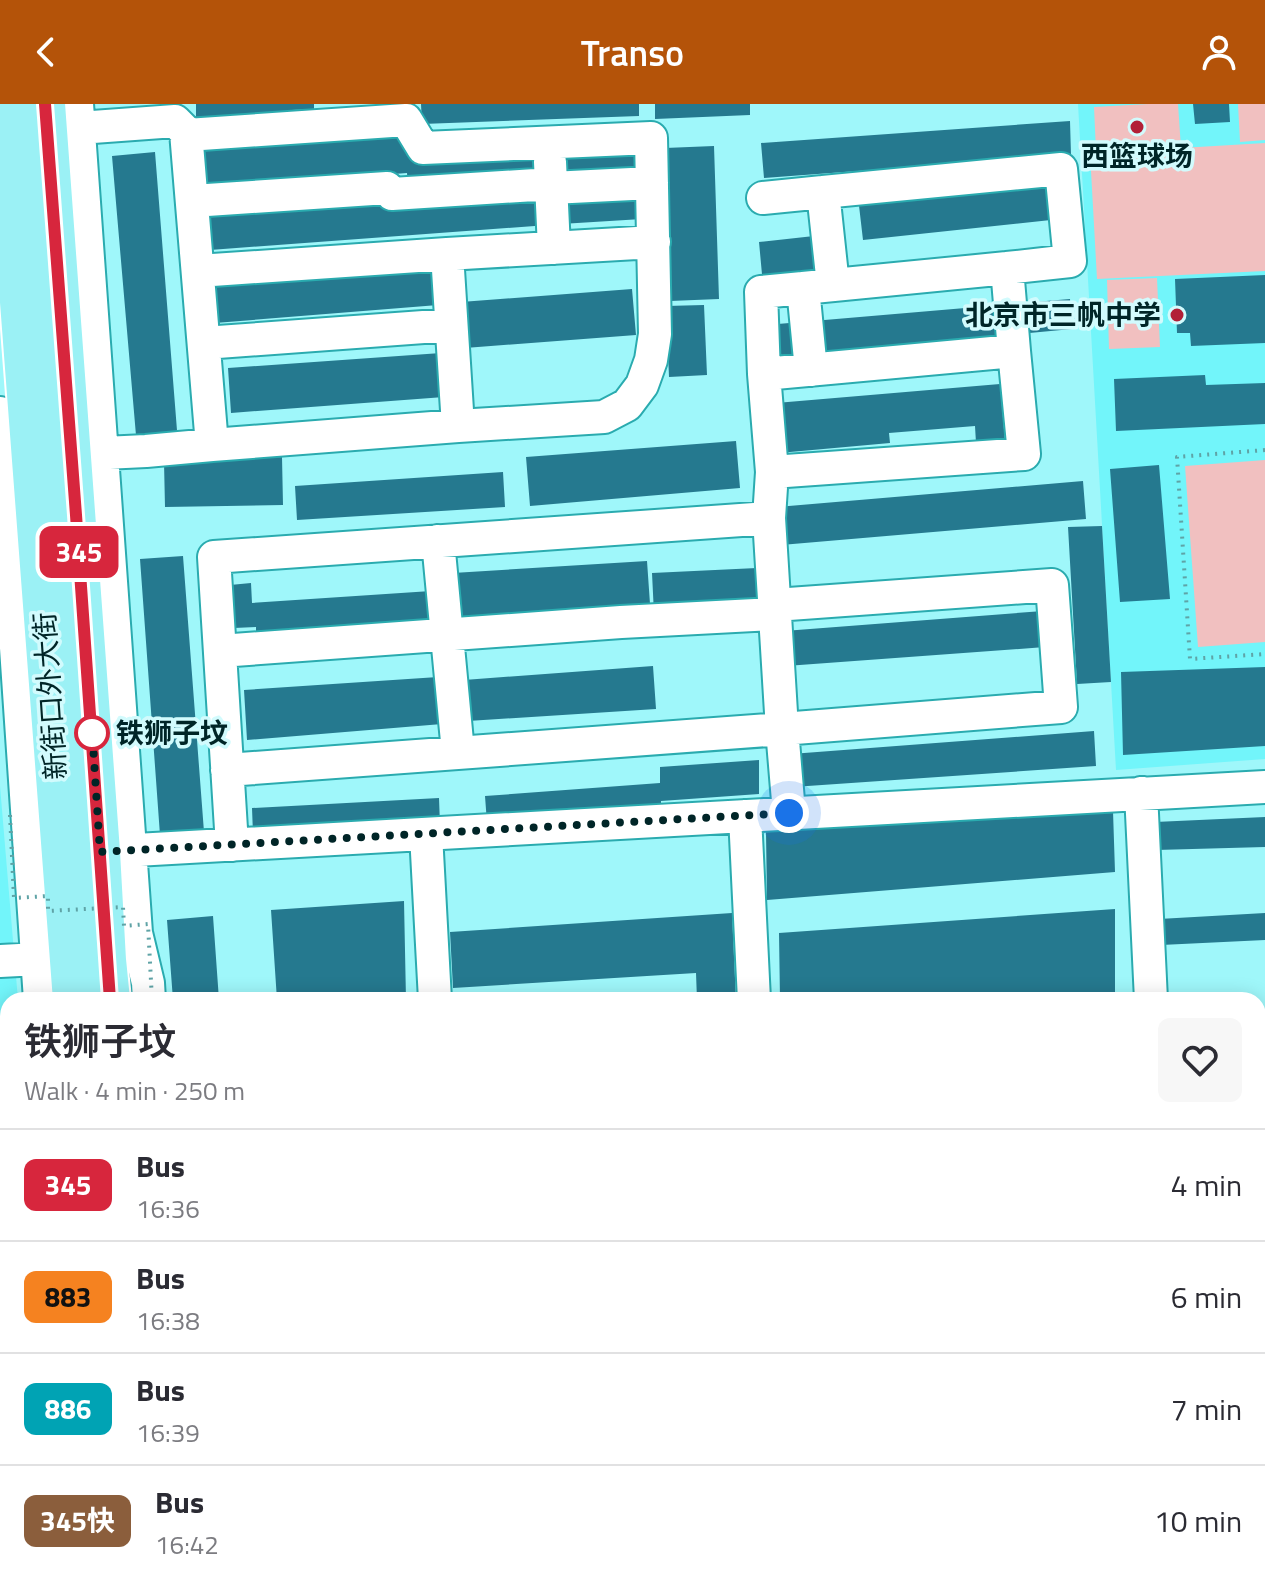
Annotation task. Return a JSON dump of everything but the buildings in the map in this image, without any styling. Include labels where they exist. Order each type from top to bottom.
[{"type":"main road","name":"新街口外大街","points":[[5,104],[7,227],[53,958],[69,992]]},
{"type":"main road","name":"新街口外大街","points":[[45,104],[87,454],[115,851],[106,960],[109,992]]},
{"type":"street","points":[[187,135],[406,120],[423,148],[651,138],[655,334],[651,360],[642,385],[627,405],[604,417],[87,454],[78,116],[175,121],[186,132],[212,445]]},
{"type":"street","points":[[549,143],[554,248]]},
{"type":"street","points":[[763,198],[1061,169],[1070,261],[761,292],[772,472],[769,518],[789,813]]},
{"type":"street","points":[[192,201],[387,188],[392,194],[652,183]]},
{"type":"street","points":[[811,370],[823,192]]},
{"type":"street","points":[[198,271],[654,242]]},
{"type":"street","points":[[447,254],[458,426]]},
{"type":"street","points":[[772,472],[1024,454],[1007,268]]},
{"type":"street","points":[[204,343],[451,325]]},
{"type":"street","points":[[764,374],[1014,351]]},
{"type":"street","name":"新街口外大街","points":[[0,413],[53,958],[42,992]]},
{"type":"street","points":[[232,845],[214,557],[769,518]]},
{"type":"street","points":[[438,541],[458,752]]},
{"type":"street","points":[[220,651],[1052,585],[1061,707],[227,770]]},
{"type":"street","points":[[149,992],[115,851],[1265,787]]},
{"type":"street","points":[[1141,793],[1151,992]]},
{"type":"street","points":[[745,816],[754,992]]},
{"type":"street","points":[[426,834],[435,992]]},
{"type":"street","points":[[0,961],[53,958]]},
{"type":"path","points":[[1265,450],[1177,457],[1190,659],[1265,654]]},
{"type":"path","points":[[10,815],[14,898],[48,896],[48,911],[123,907],[124,926],[148,924],[150,992]]},
{"type":"shaded area","name":"北京市三帆中学","points":[[1078,104],[1265,104],[1265,759],[1116,770]]},
{"type":"shaded area","points":[[1178,104],[1181,148],[1265,143],[1265,271],[1097,279],[1090,153],[1170,148],[1096,151],[1094,107]]},
{"type":"shaded area","points":[[1238,104],[1265,104],[1265,140],[1240,142]]},
{"type":"shaded area","points":[[1157,278],[1160,347],[1109,349],[1107,280]]},
{"type":"shaded area","points":[[1265,460],[1265,642],[1198,647],[1185,466]]},
{"type":"shaded area","points":[[0,786],[17,992],[0,992]]},
{"type":"bus line","name":"345","points":[[45,104],[109,992]]},
{"type":"place","name":"西篮球场","points":[[1137,127]]},
{"type":"place","name":"北京市三帆中学","points":[[1177,315]]},
{"type":"place","name":"铁狮子坟","points":[[92,733]]},
{"type":"route","points":[[92,733],[92,729],[100,852],[789,813]]}]
